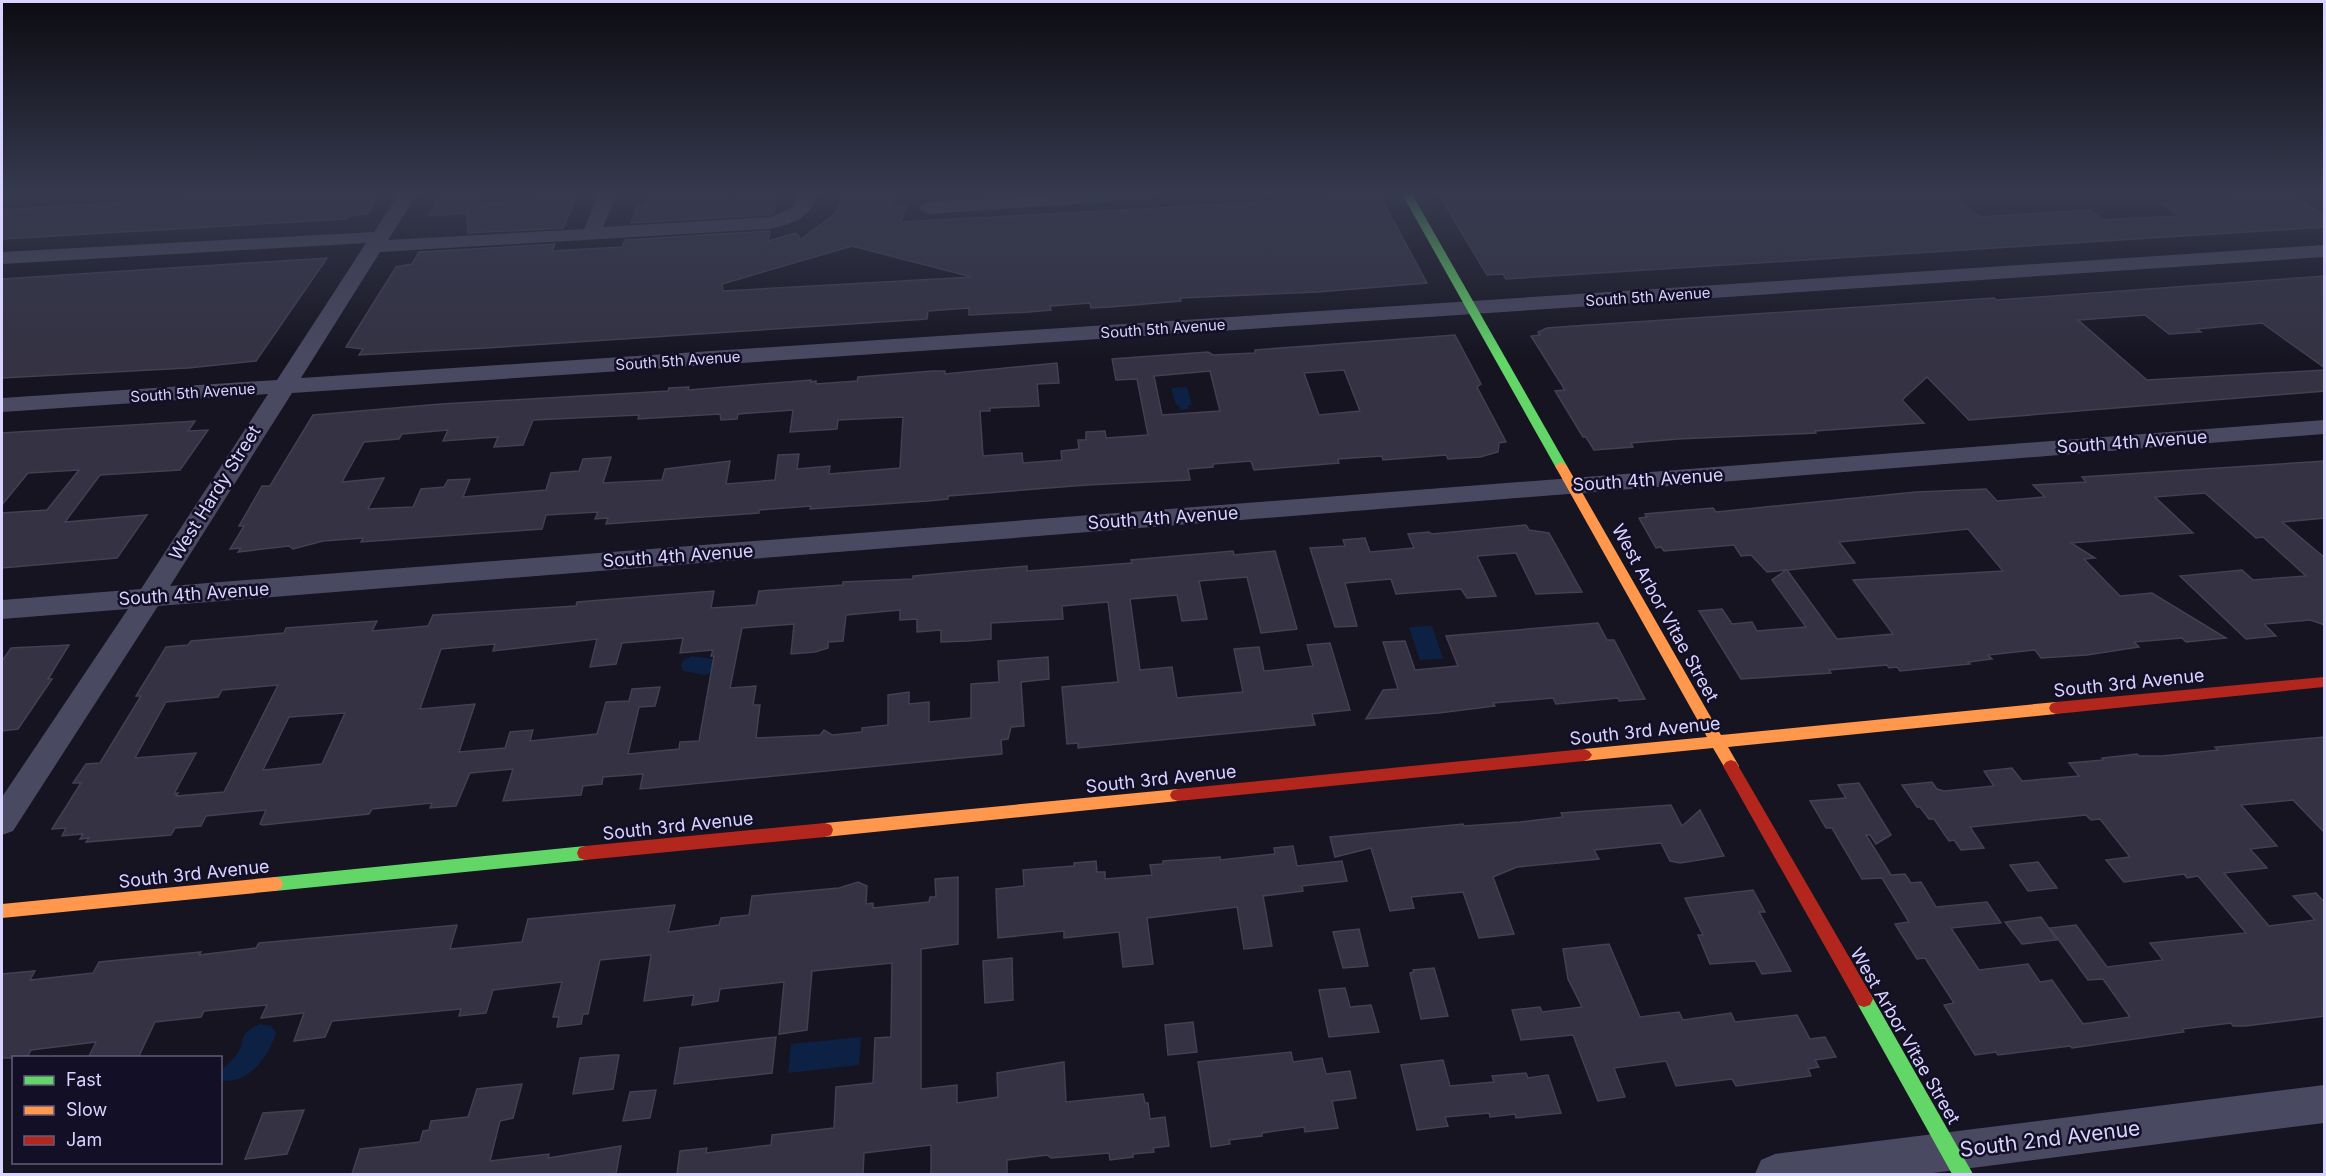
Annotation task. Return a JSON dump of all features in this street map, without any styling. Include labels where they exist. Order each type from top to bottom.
[{"type":"street","points":[[2,258],[215,249]]},
{"type":"street","name":"West Hardy Street","points":[[2,822],[372,249]]},
{"type":"street","name":"West Arbor Vitae Street","points":[[1438,249],[1956,1163]]},
{"type":"street","name":"South 5th Avenue","points":[[2,405],[2325,251]]},
{"type":"street","name":"South 4th Avenue","points":[[2,609],[2325,427]]},
{"type":"street","name":"South 3rd Avenue","points":[[2,911],[2325,682]]},
{"type":"street","name":"South 2nd Avenue","points":[[1775,1174],[1956,1163],[2325,1104]]},
{"type":"water","points":[[1187,387],[1192,405],[1188,405],[1189,409],[1180,410],[1179,405],[1176,405],[1171,388]]},
{"type":"water","points":[[1432,626],[1443,659],[1420,660],[1409,627]]},
{"type":"water","points":[[692,656],[720,658],[721,670],[705,675],[683,671],[681,665],[684,660]]},
{"type":"water","points":[[260,1024],[271,1026],[276,1033],[268,1051],[249,1073],[241,1078],[222,1081],[222,1070],[237,1054],[245,1034]]},
{"type":"water","points":[[861,1037],[859,1065],[788,1073],[791,1044]]},
{"type":"building","points":[[472,249],[553,249],[552,251],[589,249],[842,249],[722,284],[723,291],[972,277],[863,249],[1409,249],[1427,283],[1318,292],[1180,298],[1181,301],[1110,307],[1091,308],[1090,303],[1050,306],[1051,310],[1029,312],[969,315],[969,308],[928,311],[927,319],[486,348],[359,355],[363,349],[346,347],[396,267],[412,264],[419,252]]},
{"type":"building","points":[[1471,249],[1980,249],[1506,279],[1503,274],[1487,275]]},
{"type":"building","points":[[327,258],[256,361],[188,368],[2,378],[2,279]]},
{"type":"building","points":[[2325,276],[2325,368],[2262,323],[2169,334],[2145,315],[2078,320],[2147,380],[2325,370],[2325,391],[1969,420],[1927,377],[1902,400],[1924,423],[1815,431],[1816,433],[1678,439],[1631,443],[1633,447],[1594,450],[1586,437],[1583,437],[1555,391],[1565,390],[1531,336],[1540,335],[1538,332],[1547,328],[1994,298],[1997,300]]},
{"type":"building","points":[[1455,335],[1481,384],[1477,387],[1506,442],[1499,443],[1498,452],[1480,457],[1448,459],[1446,455],[1383,460],[1382,456],[1338,459],[1339,463],[1254,470],[1251,461],[1213,464],[1213,467],[1188,469],[1190,480],[1087,485],[948,496],[948,499],[928,501],[810,509],[811,506],[759,510],[759,513],[606,524],[608,518],[595,519],[598,512],[546,515],[542,529],[361,542],[363,538],[323,541],[293,549],[289,546],[238,552],[241,548],[230,549],[244,526],[239,526],[262,486],[270,486],[313,415],[441,404],[668,391],[669,388],[689,387],[688,390],[811,380],[811,382],[816,381],[816,384],[857,381],[858,377],[933,371],[945,371],[945,374],[1057,363],[1059,383],[1037,384],[1039,406],[990,408],[990,411],[980,411],[983,456],[1022,453],[1023,463],[1062,460],[1061,451],[1079,449],[1078,440],[1086,440],[1086,432],[1105,431],[1106,438],[1148,435],[1137,379],[1116,380],[1112,359],[1208,352],[1213,355],[1255,353],[1255,350]],"holes":[[[1344,370],[1360,411],[1319,415],[1304,373]],[[1210,371],[1220,411],[1162,415],[1154,376]],[[793,410],[790,432],[837,429],[838,420],[903,417],[900,468],[829,474],[830,466],[797,469],[799,454],[778,455],[775,480],[726,484],[730,461],[665,469],[662,480],[603,483],[611,457],[583,459],[579,471],[551,473],[546,490],[463,497],[470,479],[448,480],[444,487],[421,489],[413,507],[368,509],[384,478],[342,482],[364,442],[399,439],[402,434],[448,430],[443,441],[498,437],[494,447],[523,445],[533,420],[639,415],[638,419],[720,414],[721,420],[737,419],[738,414]]]},
{"type":"building","points":[[195,421],[188,431],[208,430],[180,470],[100,475],[65,522],[147,515],[117,558],[2,568],[2,513],[47,510],[79,470],[28,473],[2,505],[2,433]]},
{"type":"building","points":[[2325,461],[2325,518],[2282,522],[2325,558],[2325,625],[2310,620],[2264,624],[2276,636],[2246,639],[2180,576],[2242,570],[2253,580],[2306,576],[2263,537],[2256,538],[2205,493],[2155,497],[2193,533],[2071,543],[2095,558],[2084,559],[2120,596],[2152,593],[2226,638],[2186,642],[2182,638],[2134,642],[2139,647],[2087,655],[2041,658],[2035,650],[1988,655],[1992,659],[1968,662],[1970,664],[1900,671],[1897,667],[1889,668],[1887,665],[1829,670],[1831,673],[1741,679],[1699,611],[1722,609],[1732,624],[1752,622],[1757,631],[1806,627],[1772,580],[1786,570],[1767,572],[1751,555],[1741,556],[1734,545],[1664,551],[1661,547],[1656,548],[1639,518],[1647,517],[1645,514],[1713,508],[1716,512],[1916,492],[1986,489],[1997,501],[2045,497],[2033,485],[2086,482],[2082,477]],"holes":[[[1968,529],[2003,571],[1853,580],[1893,634],[1837,639],[1787,570],[1855,563],[1839,542]]]},
{"type":"building","points":[[1526,525],[1529,530],[1549,533],[1582,592],[1536,594],[1516,553],[1477,556],[1496,596],[1467,598],[1461,589],[1396,594],[1391,579],[1345,583],[1357,626],[1335,627],[1310,548],[1345,546],[1343,540],[1365,538],[1370,552],[1414,548],[1408,534],[1429,532],[1432,534]]},
{"type":"building","points":[[1233,551],[1234,555],[1275,551],[1297,629],[1261,633],[1247,577],[1199,581],[1207,619],[1182,621],[1177,595],[1130,599],[1140,670],[1172,667],[1177,698],[1243,692],[1234,649],[1259,647],[1264,671],[1313,666],[1307,645],[1330,643],[1350,710],[1312,714],[1315,725],[1078,748],[1078,743],[1067,744],[1062,687],[1118,682],[1108,602],[1062,606],[1063,619],[991,623],[991,639],[968,641],[941,642],[941,630],[917,632],[917,619],[900,620],[900,610],[846,615],[843,641],[828,642],[828,648],[815,652],[791,654],[794,624],[742,628],[730,688],[756,686],[753,705],[760,705],[756,738],[820,735],[824,730],[832,735],[862,732],[862,728],[888,725],[888,695],[909,692],[909,704],[929,702],[929,722],[971,718],[971,684],[999,682],[998,661],[1048,657],[1049,679],[1021,682],[1024,726],[1011,727],[1008,739],[1001,740],[1002,754],[640,789],[643,774],[603,777],[602,784],[583,786],[581,795],[503,801],[513,769],[470,773],[456,806],[430,808],[432,803],[372,809],[369,814],[263,825],[260,824],[266,810],[206,816],[201,826],[175,828],[171,835],[86,842],[89,838],[80,839],[83,834],[62,836],[66,828],[52,829],[81,783],[73,783],[86,764],[100,763],[141,696],[136,696],[166,647],[188,645],[191,641],[284,633],[286,628],[377,621],[372,631],[428,626],[433,615],[576,606],[577,602],[714,591],[711,608],[756,605],[759,591],[843,585],[843,582],[913,579],[913,576],[1027,566],[1027,571],[1132,563],[1131,560]],"holes":[[[683,638],[680,653],[713,650],[711,656],[714,656],[699,741],[680,742],[679,749],[628,754],[639,707],[655,706],[660,687],[632,689],[629,701],[606,702],[597,734],[530,741],[533,730],[510,732],[505,748],[459,752],[475,704],[420,709],[441,649],[495,644],[493,651],[597,639],[590,667],[616,664],[622,643]],[[278,685],[224,792],[176,796],[178,793],[174,794],[196,753],[135,758],[166,702],[218,697],[222,690]],[[345,713],[322,764],[263,770],[289,717]]]},
{"type":"building","points":[[1598,623],[1607,640],[1614,640],[1645,699],[1619,701],[1618,698],[1556,704],[1553,698],[1493,703],[1495,706],[1439,713],[1366,719],[1383,690],[1398,689],[1383,642],[1405,641],[1415,670],[1458,666],[1446,636]]},
{"type":"building","points":[[69,645],[48,679],[52,679],[18,729],[2,731],[2,661],[11,648]]},
{"type":"building","points":[[2325,737],[2325,833],[2293,800],[2241,805],[2277,846],[2250,849],[2267,868],[2224,873],[2269,926],[2315,920],[2293,896],[2316,893],[2325,903],[2325,1016],[2245,1026],[2233,1026],[2231,1023],[2182,1029],[2184,1032],[2072,1048],[2070,1046],[1998,1055],[1996,1052],[1975,1055],[1944,1005],[1954,1003],[1925,958],[1917,959],[1895,924],[1909,922],[1882,878],[1862,879],[1832,828],[1826,828],[1810,801],[1846,798],[1838,785],[1859,783],[1891,835],[1876,844],[1870,835],[1866,835],[1891,875],[1905,874],[1911,883],[1921,882],[1936,907],[1987,902],[2001,923],[1951,928],[1979,970],[2028,964],[2040,982],[2052,980],[2083,1024],[2130,1017],[2103,979],[2088,980],[2050,928],[2076,925],[2107,967],[2163,960],[2150,943],[2246,933],[2198,876],[2187,878],[2184,874],[2124,882],[2106,860],[2130,857],[2100,819],[2091,820],[2086,815],[1970,827],[1984,848],[1961,850],[1954,840],[1949,841],[1934,819],[1929,819],[1920,807],[1917,807],[1902,785],[1932,782],[1937,789],[1944,791],[1994,786],[1984,771],[2012,768],[2022,781],[2079,776],[2069,763],[2137,754],[2139,756],[2162,756],[2218,750],[2215,747]]},
{"type":"building","points":[[1671,805],[1682,826],[1700,810],[1724,856],[1680,863],[1670,861],[1661,843],[1594,850],[1599,859],[1517,867],[1493,877],[1514,934],[1479,938],[1463,892],[1411,897],[1414,908],[1390,911],[1371,848],[1335,857],[1330,837],[1463,824],[1464,826],[1520,822],[1563,817],[1561,813]]},
{"type":"building","points":[[1293,846],[1297,866],[1342,861],[1347,881],[1302,886],[1303,891],[1263,896],[1272,946],[1244,949],[1237,907],[1147,918],[1153,964],[1123,967],[1119,932],[1064,938],[1064,931],[998,938],[996,889],[1024,886],[1023,870],[1074,866],[1074,863],[1096,861],[1097,872],[1105,872],[1105,879],[1152,875],[1150,865],[1163,864],[1163,861],[1220,857],[1220,860],[1275,854],[1274,848]]},
{"type":"building","points":[[2038,862],[2057,888],[2028,891],[2010,865]]},
{"type":"building","points":[[958,877],[958,944],[921,949],[921,1089],[957,1085],[957,1103],[998,1097],[997,1073],[1064,1062],[1066,1102],[1143,1094],[1145,1103],[1148,1103],[1150,1119],[1165,1117],[1169,1146],[1153,1148],[1154,1152],[1133,1154],[1133,1157],[1110,1160],[1109,1153],[1051,1158],[1047,1155],[1007,1160],[1007,1174],[931,1174],[931,1145],[864,1153],[863,1174],[677,1174],[680,1151],[707,1148],[706,1153],[771,1145],[772,1135],[834,1128],[836,1087],[873,1083],[875,1038],[891,1037],[892,963],[812,971],[807,1030],[779,1034],[784,982],[720,989],[718,1001],[692,1005],[694,995],[644,1001],[651,955],[600,960],[588,1014],[583,1014],[581,1024],[557,1027],[559,1017],[553,1017],[562,982],[493,990],[486,1013],[459,1016],[461,1009],[332,1021],[325,1037],[294,1041],[304,1013],[261,1018],[267,1005],[204,1011],[201,1017],[155,1022],[139,1056],[89,1056],[96,1042],[31,1050],[28,1056],[2,1058],[2,974],[35,971],[30,980],[93,973],[99,962],[201,952],[199,955],[256,948],[259,943],[457,925],[450,949],[522,942],[528,919],[675,905],[668,932],[719,925],[721,918],[749,915],[752,896],[839,888],[858,882],[867,886],[866,904],[873,903],[873,908],[929,902],[930,897],[936,897],[935,879]]},
{"type":"building","points":[[1753,890],[1765,912],[1759,912],[1791,971],[1762,974],[1755,961],[1710,964],[1698,935],[1703,935],[1685,898]]},
{"type":"building","points":[[2041,917],[2057,940],[2022,944],[2005,922]]},
{"type":"building","points":[[1359,929],[1368,966],[1343,968],[1333,932]]},
{"type":"building","points":[[1609,944],[1640,1017],[1679,1012],[1683,1020],[1731,1013],[1735,1022],[1797,1015],[1810,1039],[1825,1037],[1836,1057],[1815,1060],[1819,1067],[1808,1069],[1811,1076],[1736,1086],[1732,1079],[1676,1086],[1666,1061],[1614,1068],[1625,1097],[1598,1101],[1573,1035],[1521,1040],[1512,1010],[1540,1007],[1542,1012],[1582,1007],[1568,979],[1563,949]]},
{"type":"building","points":[[1012,958],[1013,1000],[985,1003],[983,961]]},
{"type":"building","points":[[1434,968],[1448,1016],[1421,1019],[1410,973],[1414,972],[1413,970]]},
{"type":"building","points":[[1345,988],[1350,1007],[1371,1005],[1379,1032],[1329,1037],[1319,990]]},
{"type":"building","points":[[1193,1022],[1197,1052],[1168,1055],[1165,1025]]},
{"type":"building","points":[[776,1037],[772,1073],[674,1084],[680,1048]]},
{"type":"building","points":[[1291,1052],[1293,1062],[1322,1058],[1326,1074],[1350,1071],[1356,1098],[1332,1101],[1338,1128],[1305,1132],[1304,1127],[1262,1133],[1262,1136],[1229,1140],[1230,1144],[1211,1147],[1198,1062]]},
{"type":"building","points":[[619,1055],[613,1089],[573,1094],[580,1058]]},
{"type":"building","points":[[1443,1060],[1450,1086],[1494,1082],[1492,1076],[1526,1073],[1528,1078],[1548,1075],[1561,1113],[1516,1118],[1515,1114],[1490,1117],[1489,1113],[1445,1117],[1448,1126],[1417,1130],[1401,1065]]},
{"type":"building","points":[[522,1084],[513,1118],[500,1121],[490,1161],[549,1154],[548,1158],[621,1146],[616,1174],[352,1174],[360,1149],[420,1142],[423,1131],[429,1130],[431,1121],[468,1117],[477,1089]]},
{"type":"building","points":[[656,1090],[650,1118],[623,1121],[630,1092]]},
{"type":"building","points":[[304,1110],[287,1154],[245,1159],[263,1113]]},
{"type":"traffic: fast","points":[[1438,249],[1561,466]]},
{"type":"traffic: fast","points":[[275,884],[585,853]]},
{"type":"traffic: fast","points":[[1864,999],[1963,1174]]},
{"type":"traffic: slow","points":[[1561,466],[1731,766]]},
{"type":"traffic: slow","points":[[1584,755],[2056,708]]},
{"type":"traffic: slow","points":[[825,830],[1178,795]]},
{"type":"traffic: slow","points":[[2,911],[275,884]]},
{"type":"traffic: jam","points":[[2056,708],[2324,682]]},
{"type":"traffic: jam","points":[[1178,795],[1584,755]]},
{"type":"traffic: jam","points":[[1731,766],[1864,999]]},
{"type":"traffic: jam","points":[[585,853],[825,830]]}]
